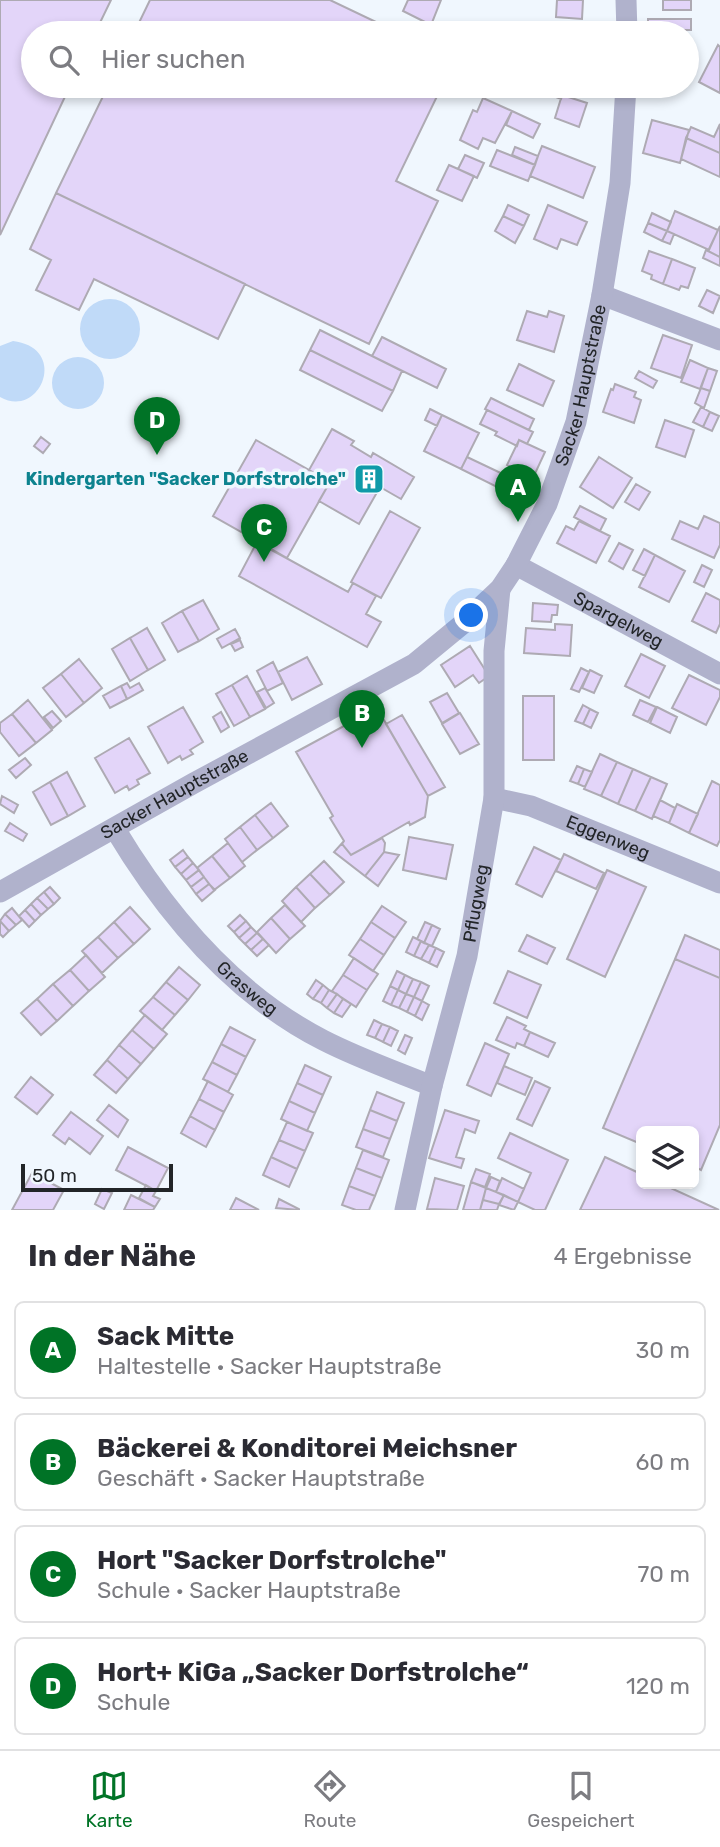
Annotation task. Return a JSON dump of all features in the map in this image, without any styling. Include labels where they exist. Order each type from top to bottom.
[{"type":"street","points":[[626,0],[627,21]]},
{"type":"street","name":"Sacker Hauptstraße","points":[[0,892],[414,664],[500,589],[516,565],[547,503],[576,422],[602,295],[620,183],[625,98]]},
{"type":"street","points":[[602,295],[720,340]]},
{"type":"street","name":"Spargelweg","points":[[516,565],[720,674]]},
{"type":"street","name":"Pflugweg","points":[[405,1210],[432,1086],[467,956],[494,798],[494,651],[500,589]]},
{"type":"street","name":"Eggenweg","points":[[494,798],[531,806],[720,883]]},
{"type":"street","name":"Grasweg","points":[[115,829],[174,917],[223,968],[269,1006],[321,1039],[432,1086]]},
{"type":"water","points":[[110,299],[127,304],[135,312],[140,329],[135,346],[127,354],[110,359],[93,354],[85,346],[80,329],[85,312],[93,304]]},
{"type":"water","points":[[13,341],[30,346],[41,356],[44,368],[43,380],[37,391],[27,399],[14,401],[0,397],[0,346]]},
{"type":"water","points":[[78,357],[88,359],[96,365],[102,373],[102,393],[96,401],[88,407],[78,409],[68,407],[60,401],[54,393],[52,383],[54,373],[60,365],[68,359]]},
{"type":"building","points":[[0,0],[111,0],[101,21],[21,21],[21,98],[64,98],[0,235]]},
{"type":"building","points":[[150,0],[330,0],[374,21],[140,21]]},
{"type":"building","points":[[408,0],[441,0],[433,21],[423,21],[403,11]]},
{"type":"building","points":[[557,0],[583,0],[582,19],[556,17]]},
{"type":"building","points":[[663,0],[691,0],[691,10],[663,10]]},
{"type":"building","points":[[648,19],[691,19],[691,21]]},
{"type":"building","points":[[718,45],[720,47],[720,93],[699,82]]},
{"type":"building","points":[[102,98],[436,98],[396,181],[438,201],[369,344],[56,193]]},
{"type":"building","points":[[483,98],[512,111],[495,143],[483,138],[478,149],[460,140],[473,110],[477,112]]},
{"type":"building","points":[[561,98],[587,103],[579,127],[555,118]]},
{"type":"building","points":[[512,111],[540,124],[533,138],[506,125]]},
{"type":"building","points":[[652,120],[689,130],[680,163],[643,153]]},
{"type":"building","points":[[720,124],[720,153],[686,138],[691,127],[714,137]]},
{"type":"building","points":[[686,138],[720,153],[720,177],[681,159]]},
{"type":"building","points":[[542,146],[595,167],[583,198],[530,176]]},
{"type":"building","points":[[515,147],[538,156],[535,165],[512,155]]},
{"type":"building","points":[[497,150],[535,165],[528,181],[490,166]]},
{"type":"building","points":[[465,155],[484,163],[477,178],[458,169]]},
{"type":"building","points":[[449,165],[474,176],[462,201],[437,190]]},
{"type":"building","points":[[56,193],[245,284],[218,339],[94,279],[79,310],[36,290],[51,260],[30,249]]},
{"type":"building","points":[[508,205],[529,215],[524,226],[503,216]]},
{"type":"building","points":[[548,205],[587,222],[577,245],[561,239],[557,249],[534,239]]},
{"type":"building","points":[[675,211],[718,230],[709,250],[667,231]]},
{"type":"building","points":[[652,213],[671,222],[667,231],[648,223]]},
{"type":"building","points":[[503,216],[524,226],[515,243],[495,231]]},
{"type":"building","points":[[648,223],[667,231],[662,241],[644,232]]},
{"type":"building","points":[[720,226],[720,257],[708,251]]},
{"type":"building","points":[[667,231],[674,234],[670,244],[662,241]]},
{"type":"building","points":[[706,250],[720,257],[720,266],[703,258]]},
{"type":"building","points":[[649,251],[672,259],[663,284],[642,271]]},
{"type":"building","points":[[672,259],[695,268],[688,288],[681,286],[679,290],[663,284]]},
{"type":"building","points":[[707,290],[720,296],[713,313],[699,306]]},
{"type":"building","points":[[527,311],[547,317],[549,311],[564,316],[554,352],[517,340]]},
{"type":"building","points":[[320,330],[402,371],[393,391],[310,350]]},
{"type":"building","points":[[663,335],[692,345],[681,378],[651,368]]},
{"type":"building","points":[[382,337],[446,369],[437,388],[372,356]]},
{"type":"building","points":[[310,350],[393,391],[382,411],[300,370]]},
{"type":"building","points":[[690,360],[708,368],[700,389],[681,382]]},
{"type":"building","points":[[519,364],[554,381],[543,406],[507,390]]},
{"type":"building","points":[[708,368],[717,371],[710,391],[701,388]]},
{"type":"building","points":[[639,371],[657,381],[653,388],[635,378]]},
{"type":"building","points":[[615,384],[636,392],[634,397],[641,400],[634,423],[603,412]]},
{"type":"building","points":[[701,388],[710,391],[704,408],[695,403]]},
{"type":"building","points":[[491,398],[534,419],[529,430],[485,409]]},
{"type":"building","points":[[701,407],[710,412],[703,427],[693,422]]},
{"type":"building","points":[[430,409],[442,415],[437,426],[425,420]]},
{"type":"building","points":[[487,410],[533,432],[527,444],[519,440],[517,446],[480,424]]},
{"type":"building","points":[[710,412],[719,416],[712,431],[703,427]]},
{"type":"building","points":[[442,415],[479,433],[461,469],[424,451]]},
{"type":"building","points":[[665,420],[694,430],[685,457],[656,447]]},
{"type":"building","name":"Kindergarten \"Sacker Dorfstrolche\"","points":[[332,429],[354,441],[351,445],[371,457],[373,453],[414,477],[401,499],[380,487],[359,524],[319,501],[330,482],[309,470]]},
{"type":"building","points":[[41,437],[50,444],[43,453],[34,446]]},
{"type":"building","points":[[256,440],[330,482],[287,558],[213,516]]},
{"type":"building","points":[[519,440],[545,452],[533,478],[507,465]]},
{"type":"building","points":[[467,457],[505,475],[499,488],[461,469]]},
{"type":"building","points":[[599,457],[632,478],[613,508],[580,487]]},
{"type":"building","points":[[636,484],[650,492],[639,510],[625,502]]},
{"type":"building","points":[[518,500],[525,503],[519,515],[513,511]]},
{"type":"building","points":[[580,506],[606,519],[600,531],[574,517]]},
{"type":"building","points":[[390,511],[420,528],[381,598],[351,582]]},
{"type":"building","points":[[704,516],[720,523],[720,545],[714,558],[672,539],[680,521],[698,529]]},
{"type":"building","points":[[579,521],[610,536],[596,563],[557,543],[566,526],[574,530]]},
{"type":"building","points":[[257,542],[348,592],[353,583],[376,596],[366,614],[381,622],[367,647],[239,576]]},
{"type":"building","points":[[619,543],[633,550],[623,569],[609,561]]},
{"type":"building","points":[[644,549],[655,555],[645,576],[633,570]]},
{"type":"building","points":[[655,555],[685,571],[669,602],[639,587]]},
{"type":"building","points":[[702,565],[712,570],[704,587],[694,582]]},
{"type":"building","points":[[706,593],[720,600],[720,624],[716,633],[692,621]]},
{"type":"building","points":[[203,600],[219,629],[199,641],[182,611]]},
{"type":"building","points":[[533,603],[558,605],[557,615],[552,615],[551,622],[532,621]]},
{"type":"building","points":[[182,611],[199,641],[178,652],[162,623]]},
{"type":"building","points":[[555,624],[572,625],[570,656],[524,653],[526,628],[555,630]]},
{"type":"building","points":[[147,628],[165,660],[148,670],[130,638]]},
{"type":"building","points":[[235,629],[240,638],[222,648],[217,639]]},
{"type":"building","points":[[130,638],[148,670],[130,681],[112,649]]},
{"type":"building","points":[[240,640],[243,647],[235,651],[231,644]]},
{"type":"building","points":[[470,646],[489,676],[479,683],[473,675],[455,687],[441,665]]},
{"type":"building","points":[[641,654],[665,666],[649,698],[625,686]]},
{"type":"building","points":[[307,657],[322,684],[292,700],[278,672]]},
{"type":"building","points":[[79,659],[102,688],[84,703],[61,674]]},
{"type":"building","points":[[273,662],[283,683],[267,691],[257,671]]},
{"type":"building","points":[[581,668],[589,672],[579,692],[571,689]]},
{"type":"building","points":[[590,670],[602,676],[594,693],[582,688]]},
{"type":"building","points":[[61,674],[84,703],[66,717],[43,688]]},
{"type":"building","points":[[689,675],[720,690],[720,697],[706,725],[672,708]]},
{"type":"building","points":[[247,676],[265,709],[250,717],[232,685]]},
{"type":"building","points":[[127,683],[130,688],[139,683],[143,690],[127,699],[121,686]]},
{"type":"building","points":[[232,685],[250,717],[234,726],[216,694]]},
{"type":"building","points":[[121,686],[127,699],[110,708],[103,696]]},
{"type":"building","points":[[265,688],[274,703],[266,708],[257,692]]},
{"type":"building","points":[[447,693],[459,713],[442,723],[430,702]]},
{"type":"building","points":[[523,696],[554,696],[554,760],[523,760]]},
{"type":"building","points":[[28,700],[52,730],[36,743],[12,714]]},
{"type":"building","points":[[640,700],[656,707],[648,722],[633,715]]},
{"type":"building","points":[[583,705],[590,709],[583,724],[575,721]]},
{"type":"building","points":[[183,707],[203,742],[190,750],[193,754],[182,760],[180,756],[168,763],[148,727]]},
{"type":"building","points":[[657,707],[677,717],[670,733],[650,723]]},
{"type":"building","points":[[377,708],[428,796],[425,817],[410,825],[409,822],[351,855],[342,844],[344,841],[330,818],[333,816],[296,752]]},
{"type":"building","points":[[590,709],[598,713],[591,728],[583,724]]},
{"type":"building","points":[[52,711],[61,721],[53,728],[44,717]]},
{"type":"building","points":[[221,712],[229,727],[221,732],[213,717]]},
{"type":"building","points":[[460,713],[479,744],[460,754],[442,724]]},
{"type":"building","points":[[12,714],[36,743],[19,756],[0,732],[0,723]]},
{"type":"building","points":[[402,715],[445,787],[428,796],[386,724]]},
{"type":"building","points":[[129,738],[150,773],[137,780],[139,784],[129,790],[127,786],[115,793],[95,758]]},
{"type":"building","points":[[600,754],[617,762],[601,796],[584,789]]},
{"type":"building","points":[[25,758],[31,765],[16,778],[9,770]]},
{"type":"building","points":[[617,762],[633,769],[618,804],[601,796]]},
{"type":"building","points":[[577,766],[584,769],[578,784],[570,781]]},
{"type":"building","points":[[584,769],[592,772],[585,787],[578,784]]},
{"type":"building","points":[[633,769],[651,777],[635,811],[618,804]]},
{"type":"building","points":[[67,772],[85,806],[68,816],[50,782]]},
{"type":"building","points":[[651,777],[667,784],[652,819],[635,811]]},
{"type":"building","points":[[712,781],[720,785],[720,840],[717,846],[689,833]]},
{"type":"building","points":[[50,782],[68,816],[51,825],[33,792]]},
{"type":"building","points":[[2,796],[18,805],[14,813],[0,804]]},
{"type":"building","points":[[660,800],[675,808],[669,823],[653,816]]},
{"type":"building","points":[[271,803],[288,826],[273,838],[255,815]]},
{"type":"building","points":[[677,804],[698,814],[689,833],[669,823]]},
{"type":"building","points":[[255,815],[273,838],[257,850],[240,827]]},
{"type":"building","points":[[10,823],[27,834],[23,841],[5,831]]},
{"type":"building","points":[[240,827],[257,850],[242,862],[225,839]]},
{"type":"building","points":[[409,837],[453,845],[446,879],[403,870]]},
{"type":"building","points":[[382,838],[385,843],[384,852],[365,876],[334,852],[344,841],[342,844],[351,855]]},
{"type":"building","points":[[228,843],[245,866],[230,878],[212,856]]},
{"type":"building","points":[[534,847],[561,860],[542,897],[516,884]]},
{"type":"building","points":[[183,850],[188,857],[175,867],[170,860]]},
{"type":"building","points":[[384,852],[399,855],[378,886],[365,876]]},
{"type":"building","points":[[564,854],[604,873],[596,889],[556,871]]},
{"type":"building","points":[[212,856],[230,878],[214,890],[197,868]]},
{"type":"building","points":[[188,857],[193,863],[181,874],[175,867]]},
{"type":"building","points":[[324,861],[344,882],[330,895],[310,874]]},
{"type":"building","points":[[193,863],[199,870],[186,880],[181,874]]},
{"type":"building","points":[[199,870],[204,877],[191,887],[186,880]]},
{"type":"building","points":[[607,870],[646,887],[605,977],[567,959]]},
{"type":"building","points":[[310,874],[330,895],[315,908],[296,887]]},
{"type":"building","points":[[204,877],[209,884],[196,894],[191,887]]},
{"type":"building","points":[[209,884],[215,890],[202,901],[196,894]]},
{"type":"building","points":[[50,887],[60,898],[54,904],[44,892]]},
{"type":"building","points":[[296,887],[315,908],[301,922],[282,901]]},
{"type":"building","points":[[44,892],[54,904],[48,909],[37,898]]},
{"type":"building","points":[[37,898],[48,909],[41,915],[31,904]]},
{"type":"building","points":[[31,904],[41,915],[35,921],[25,910]]},
{"type":"building","points":[[285,905],[305,926],[290,939],[271,918]]},
{"type":"building","points":[[382,906],[406,922],[395,938],[371,922]]},
{"type":"building","points":[[130,907],[150,929],[134,944],[114,922]]},
{"type":"building","points":[[12,908],[22,920],[16,925],[5,914]]},
{"type":"building","points":[[25,910],[35,921],[29,927],[19,916]]},
{"type":"building","points":[[5,914],[16,925],[9,931],[0,921]]},
{"type":"building","points":[[240,915],[246,921],[234,932],[228,926]]},
{"type":"building","points":[[271,918],[290,939],[276,953],[257,932]]},
{"type":"building","points":[[0,921],[9,931],[3,937],[0,934]]},
{"type":"building","points":[[246,921],[251,927],[239,938],[234,932]]},
{"type":"building","points":[[114,922],[134,944],[118,958],[98,937]]},
{"type":"building","points":[[371,922],[395,938],[384,955],[360,939]]},
{"type":"building","points":[[425,922],[432,925],[424,943],[417,939]]},
{"type":"building","points":[[432,925],[440,929],[432,946],[424,943]]},
{"type":"building","points":[[251,927],[257,933],[245,944],[239,938]]},
{"type":"building","points":[[257,933],[263,939],[251,950],[245,944]]},
{"type":"building","points":[[527,935],[555,948],[547,964],[519,951]]},
{"type":"building","points":[[685,935],[720,950],[720,978],[675,959]]},
{"type":"building","points":[[98,937],[118,958],[102,973],[82,951]]},
{"type":"building","points":[[413,937],[421,941],[414,956],[406,952]]},
{"type":"building","points":[[263,939],[269,945],[257,956],[251,950]]},
{"type":"building","points":[[360,939],[384,955],[373,971],[349,955]]},
{"type":"building","points":[[421,941],[429,945],[421,959],[414,956]]},
{"type":"building","points":[[429,945],[436,948],[429,963],[421,959]]},
{"type":"building","points":[[436,948],[444,952],[437,967],[429,963]]},
{"type":"building","points":[[86,955],[105,977],[89,991],[70,970]]},
{"type":"building","points":[[354,958],[378,974],[367,990],[343,975]]},
{"type":"building","points":[[675,959],[720,978],[720,1125],[701,1170],[699,1126],[636,1126],[636,1142],[603,1128]]},
{"type":"building","points":[[179,967],[200,985],[188,1000],[166,982]]},
{"type":"building","points":[[70,970],[89,991],[73,1006],[53,984]]},
{"type":"building","points":[[397,971],[405,975],[398,990],[390,986]]},
{"type":"building","points":[[508,971],[541,985],[527,1018],[494,1003]]},
{"type":"building","points":[[343,975],[367,990],[356,1007],[332,991]]},
{"type":"building","points":[[405,975],[413,979],[406,994],[398,990]]},
{"type":"building","points":[[413,979],[421,982],[414,997],[406,994]]},
{"type":"building","points":[[316,980],[323,985],[313,999],[307,994]]},
{"type":"building","points":[[166,982],[188,1000],[175,1015],[153,997]]},
{"type":"building","points":[[421,982],[429,986],[422,1001],[414,997]]},
{"type":"building","points":[[53,984],[73,1006],[57,1021],[37,999]]},
{"type":"building","points":[[323,985],[329,990],[321,1003],[313,999]]},
{"type":"building","points":[[390,986],[398,990],[391,1005],[383,1001]]},
{"type":"building","points":[[329,990],[337,994],[327,1008],[321,1003]]},
{"type":"building","points":[[398,990],[406,994],[399,1008],[391,1005]]},
{"type":"building","points":[[337,994],[343,999],[334,1013],[327,1008]]},
{"type":"building","points":[[406,994],[414,997],[407,1012],[399,1008]]},
{"type":"building","points":[[153,997],[175,1015],[162,1030],[140,1011]]},
{"type":"building","points":[[414,997],[422,1001],[415,1016],[407,1012]]},
{"type":"building","points":[[37,999],[57,1021],[41,1035],[21,1013]]},
{"type":"building","points":[[343,999],[351,1004],[342,1017],[334,1013]]},
{"type":"building","points":[[422,1001],[429,1005],[422,1020],[415,1016]]},
{"type":"building","points":[[145,1015],[167,1034],[154,1049],[132,1030]]},
{"type":"building","points":[[507,1017],[526,1026],[524,1029],[530,1032],[524,1046],[517,1043],[515,1048],[496,1040]]},
{"type":"building","points":[[374,1020],[382,1024],[375,1038],[367,1035]]},
{"type":"building","points":[[382,1024],[390,1027],[383,1042],[375,1038]]},
{"type":"building","points":[[230,1027],[255,1040],[246,1057],[221,1044]]},
{"type":"building","points":[[390,1027],[398,1031],[391,1046],[383,1042]]},
{"type":"building","points":[[132,1030],[154,1049],[141,1064],[119,1045]]},
{"type":"building","points":[[530,1032],[555,1043],[548,1057],[524,1046]]},
{"type":"building","points":[[405,1035],[412,1038],[405,1054],[398,1050]]},
{"type":"building","points":[[485,1043],[509,1054],[491,1096],[467,1085]]},
{"type":"building","points":[[221,1044],[246,1057],[237,1075],[212,1062]]},
{"type":"building","points":[[119,1045],[141,1064],[128,1079],[107,1060]]},
{"type":"building","points":[[107,1060],[128,1079],[116,1093],[94,1075]]},
{"type":"building","points":[[212,1062],[237,1075],[228,1092],[203,1079]]},
{"type":"building","points":[[305,1065],[331,1077],[323,1095],[297,1083]]},
{"type":"building","points":[[504,1066],[532,1078],[525,1095],[497,1083]]},
{"type":"building","points":[[31,1077],[53,1095],[37,1114],[15,1097]]},
{"type":"building","points":[[208,1081],[233,1095],[224,1112],[199,1099]]},
{"type":"building","points":[[535,1081],[550,1088],[532,1126],[517,1119]]},
{"type":"building","points":[[297,1083],[323,1095],[315,1113],[289,1101]]},
{"type":"building","points":[[377,1092],[404,1103],[397,1121],[370,1110]]},
{"type":"building","points":[[199,1099],[224,1112],[215,1130],[190,1116]]},
{"type":"building","points":[[289,1101],[315,1113],[307,1131],[281,1119]]},
{"type":"building","points":[[109,1105],[128,1120],[118,1137],[97,1120]]},
{"type":"building","points":[[370,1110],[397,1121],[390,1139],[363,1129]]},
{"type":"building","points":[[445,1110],[479,1121],[475,1133],[465,1129],[456,1157],[464,1159],[461,1168],[429,1158]]},
{"type":"building","points":[[71,1112],[103,1136],[90,1154],[69,1138],[65,1144],[53,1135]]},
{"type":"building","points":[[190,1116],[215,1130],[206,1147],[181,1133]]},
{"type":"building","points":[[287,1122],[313,1133],[305,1151],[279,1140]]},
{"type":"building","points":[[363,1129],[390,1139],[383,1157],[356,1147]]},
{"type":"building","points":[[510,1133],[568,1160],[545,1210],[535,1210],[518,1202],[531,1173],[498,1158]]},
{"type":"building","points":[[279,1140],[305,1151],[297,1169],[271,1157]]},
{"type":"building","points":[[128,1147],[168,1168],[156,1191],[116,1170]]},
{"type":"building","points":[[363,1150],[389,1160],[382,1178],[356,1168]]},
{"type":"building","points":[[271,1157],[297,1169],[289,1187],[263,1175]]},
{"type":"building","points":[[605,1157],[636,1172],[636,1189],[673,1189],[719,1210],[580,1210]]},
{"type":"building","points":[[356,1168],[382,1178],[375,1196],[349,1186]]},
{"type":"building","points":[[476,1169],[490,1174],[485,1187],[471,1182]]},
{"type":"building","points":[[32,1173],[64,1190],[53,1210],[12,1210]]},
{"type":"building","points":[[491,1177],[500,1181],[496,1192],[486,1188]]},
{"type":"building","points":[[435,1178],[464,1186],[457,1210],[427,1209]]},
{"type":"building","points":[[502,1178],[524,1189],[518,1202],[496,1192]]},
{"type":"building","points":[[471,1182],[486,1188],[480,1210],[463,1210]]},
{"type":"building","points":[[146,1185],[156,1191],[153,1196],[160,1199],[155,1207],[139,1198]]},
{"type":"building","points":[[349,1186],[375,1196],[369,1210],[356,1210],[342,1205]]},
{"type":"building","points":[[486,1188],[504,1195],[499,1204],[483,1200]]},
{"type":"building","points":[[102,1189],[112,1193],[104,1209],[95,1204]]},
{"type":"building","points":[[131,1195],[155,1207],[153,1210],[124,1210]]},
{"type":"building","points":[[504,1195],[518,1202],[514,1210],[499,1205]]},
{"type":"building","points":[[236,1198],[259,1210],[230,1210]]},
{"type":"building","points":[[279,1199],[299,1209],[299,1210],[276,1208]]},
{"type":"building","points":[[483,1200],[499,1204],[497,1210],[480,1210]]},
{"type":"place","name":"Hort+ KiGa „Sacker Dorfstrolche“","points":[[157,455]]},
{"type":"place","name":"Kindergarten \"Sacker Dorfstrolche\"","points":[[369,479]]},
{"type":"place","name":"Sack Mitte","points":[[518,522]]},
{"type":"place","name":"Hort \"Sacker Dorfstrolche\"","points":[[264,562]]},
{"type":"place","name":"Bäckerei & Konditorei Meichsner","points":[[362,748]]}]
